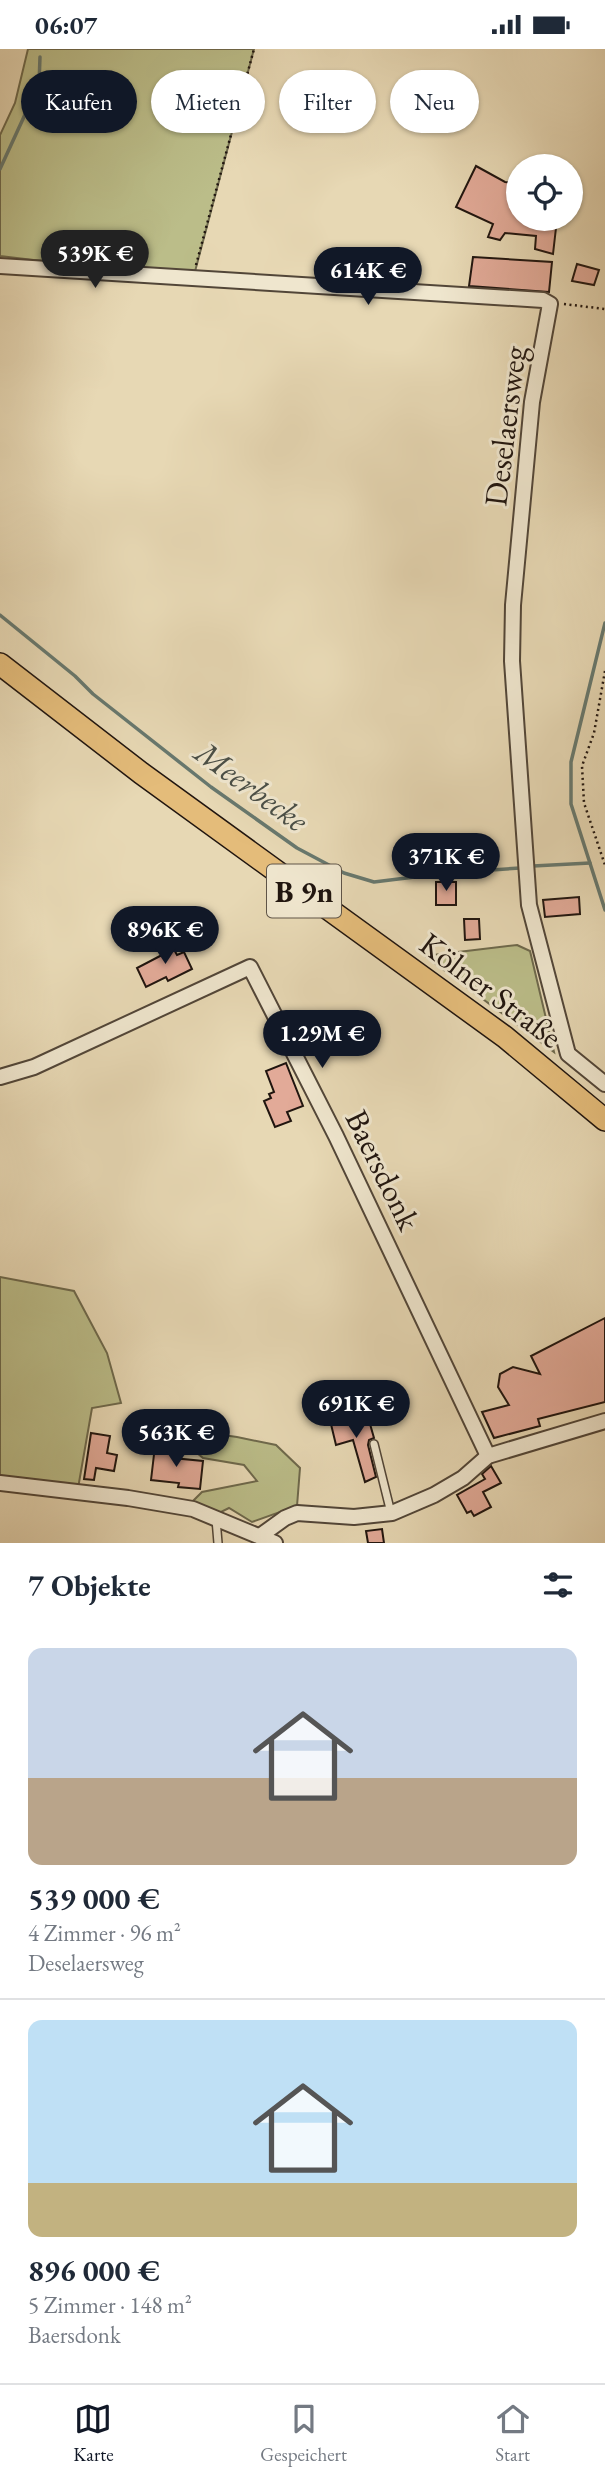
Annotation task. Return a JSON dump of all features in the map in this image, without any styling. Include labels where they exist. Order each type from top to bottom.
[{"type":"main road","name":"Kölner Straße","points":[[0,664],[141,773],[505,1037],[605,1120]]},
{"type":"street","name":"Deselaersweg","points":[[0,266],[543,300],[551,304],[532,403],[513,605],[512,661],[529,905],[568,1054],[605,1084]]},
{"type":"street","name":"Baersdonk","points":[[0,1077],[34,1067],[250,967],[336,1136],[488,1456]]},
{"type":"street","points":[[260,1536],[285,1518],[298,1513],[354,1517],[391,1513],[434,1496],[463,1478],[488,1456],[605,1421]]},
{"type":"street","points":[[0,1483],[193,1509],[275,1543]]},
{"type":"lane","points":[[374,1444],[391,1513]]},
{"type":"lane","points":[[216,1518],[218,1543]]},
{"type":"path","points":[[193,279],[254,49]]},
{"type":"path","points":[[551,304],[605,309]]},
{"type":"path","points":[[605,671],[594,733],[582,766],[584,803],[605,865]]},
{"type":"green space","points":[[28,49],[254,49],[248,70],[151,70],[151,133],[232,133],[193,279],[0,256],[0,135],[15,103],[21,78],[21,133],[137,133],[137,70],[23,70]]},
{"type":"green space","points":[[517,945],[530,951],[554,1052],[425,956]]},
{"type":"green space","points":[[0,1277],[74,1291],[107,1353],[121,1403],[92,1408],[77,1494],[0,1483]]},
{"type":"green space","points":[[187,1430],[276,1445],[300,1468],[297,1506],[252,1522],[229,1508],[217,1514],[191,1503],[202,1492],[257,1481],[244,1465],[203,1458],[190,1447]]},
{"type":"building","points":[[476,166],[506,182],[506,231],[556,231],[553,254],[535,249],[536,236],[505,233],[500,240],[488,237],[493,224],[456,207]]},
{"type":"building","points":[[473,257],[552,262],[549,292],[469,286]]},
{"type":"building","points":[[577,264],[599,270],[594,285],[572,281]]},
{"type":"building","points":[[436,882],[456,882],[456,905],[436,905]]},
{"type":"building","points":[[579,897],[580,914],[545,917],[543,900]]},
{"type":"building","points":[[464,919],[479,919],[480,939],[465,940]]},
{"type":"building","points":[[170,942],[177,955],[184,952],[192,969],[168,981],[166,977],[146,987],[137,968],[162,955],[158,948]]},
{"type":"building","points":[[286,1063],[303,1106],[287,1112],[291,1121],[275,1127],[264,1101],[271,1098],[269,1094],[274,1092],[266,1071]]},
{"type":"building","points":[[605,1318],[605,1402],[538,1419],[540,1426],[494,1438],[482,1412],[509,1405],[498,1387],[500,1374],[513,1367],[540,1374],[531,1356]]},
{"type":"building","points":[[354,1413],[356,1421],[368,1417],[374,1438],[369,1440],[368,1445],[376,1477],[365,1482],[353,1440],[336,1445],[330,1420]]},
{"type":"building","points":[[91,1433],[110,1436],[107,1453],[117,1455],[114,1471],[96,1468],[94,1480],[84,1479]]},
{"type":"building","points":[[155,1446],[174,1448],[173,1458],[203,1461],[200,1489],[178,1487],[179,1483],[151,1480]]},
{"type":"building","points":[[491,1466],[501,1483],[483,1492],[491,1507],[474,1516],[471,1511],[467,1513],[457,1495],[485,1479],[482,1474]]},
{"type":"building","points":[[382,1529],[384,1543],[368,1543],[366,1531]]},
{"type":"waterway","name":"Meerbecke","points":[[0,169],[39,84],[40,57]]},
{"type":"waterway","name":"Meerbecke","points":[[0,615],[93,694],[211,787],[297,848],[344,873],[374,882],[520,868]]},
{"type":"waterway","points":[[605,623],[571,762],[571,804],[605,910]]},
{"type":"waterway","name":"Meerbecke","points":[[533,866],[590,863]]}]
